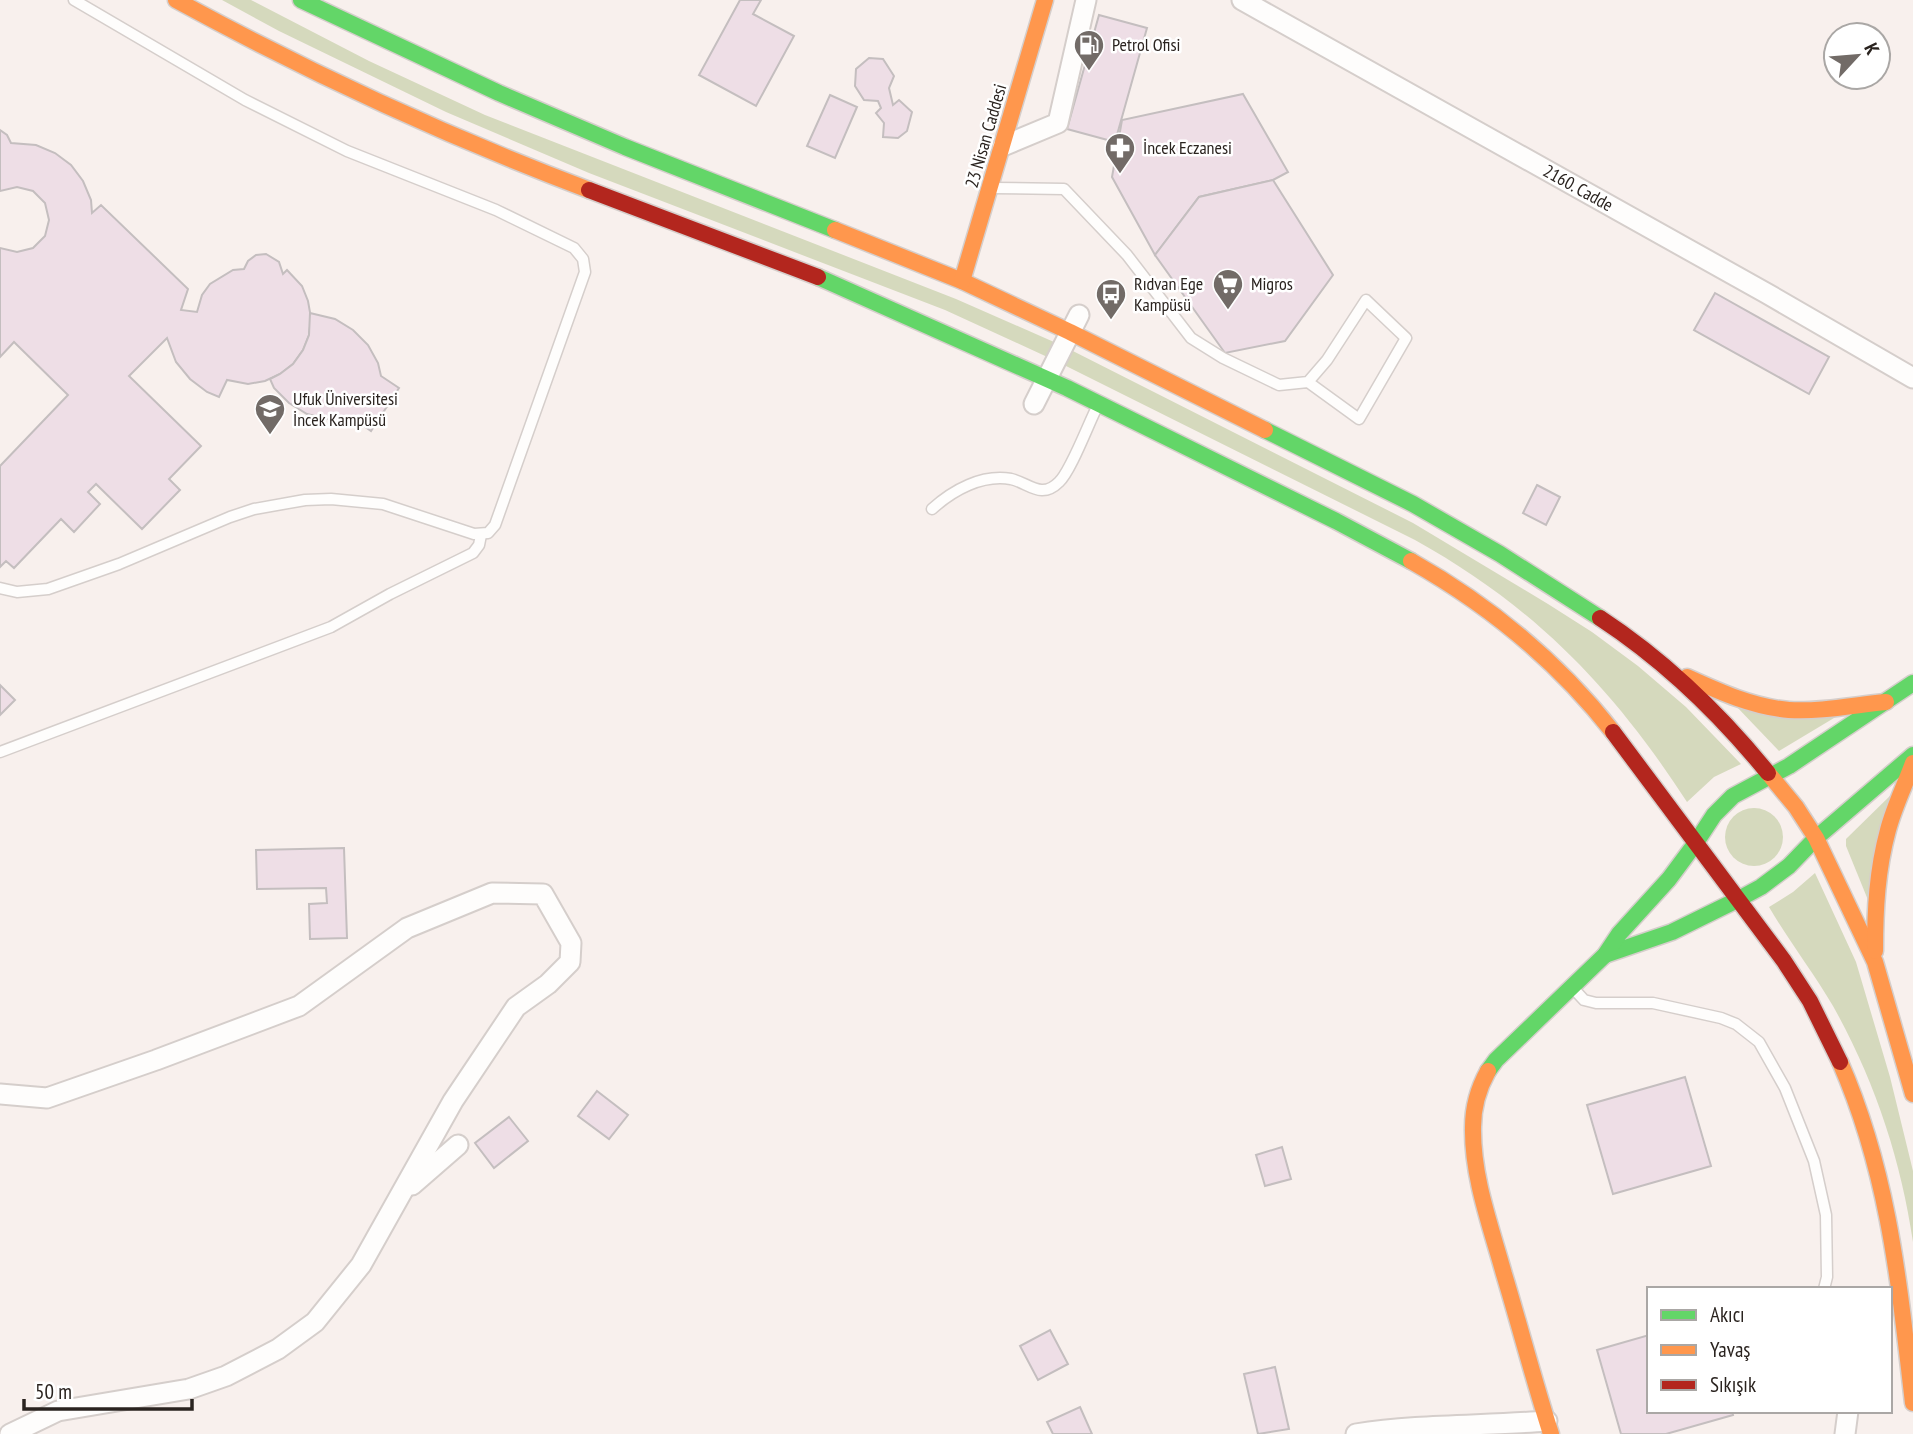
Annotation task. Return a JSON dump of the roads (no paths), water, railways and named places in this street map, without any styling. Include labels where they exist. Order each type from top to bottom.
[{"type":"main road","points":[[176,0],[280,55],[404,115],[655,216],[820,278],[1006,358],[1381,544],[1488,610],[1535,648],[1581,693],[1788,965],[1806,996],[1839,1061],[1868,1138],[1892,1239],[1913,1403]]},
{"type":"main road","points":[[301,0],[499,93],[612,142],[1075,323],[1413,504],[1500,554],[1616,629],[1671,671],[1742,741],[1772,775],[1816,838],[1875,962],[1913,1094]]},
{"type":"main road","name":"23 Nisan Caddesi","points":[[962,281],[1045,0]]},
{"type":"main road","points":[[1671,671],[1736,698],[1770,708],[1792,710],[1887,702]]},
{"type":"main road","points":[[1549,1428],[1474,1150],[1474,1109],[1485,1076],[1496,1060],[1605,955],[1619,934],[1669,879],[1724,804],[1745,788],[1838,735],[1913,683]]},
{"type":"main road","points":[[1605,955],[1637,947],[1677,931],[1775,878],[1816,838],[1913,755]]},
{"type":"main road","points":[[1875,962],[1875,909],[1882,855],[1888,828],[1913,763]]},
{"type":"street","points":[[1003,146],[1058,122],[1086,0]]},
{"type":"street","name":"2160. Cadde","points":[[1242,0],[1913,378]]},
{"type":"street","points":[[1034,404],[1075,323]]},
{"type":"street","points":[[0,1094],[47,1098],[299,1006],[407,928],[492,893],[542,894],[570,943],[570,962],[548,984],[516,1007],[453,1101],[361,1265],[315,1322],[278,1349],[226,1376],[189,1389],[58,1411],[10,1434]]},
{"type":"street","points":[[395,1204],[424,1173],[458,1145]]},
{"type":"street","points":[[1845,1434],[1848,1413]]},
{"type":"street","points":[[1356,1434],[1394,1428],[1549,1428]]},
{"type":"lane","points":[[0,588],[17,592],[48,589],[119,564],[230,517],[254,509],[305,500],[331,499],[383,505],[481,535],[488,533],[495,525],[584,277],[585,266],[579,251],[496,210],[336,146],[245,100],[74,0]]},
{"type":"lane","points":[[991,188],[1063,189],[1127,255],[1191,338],[1223,358],[1279,385],[1308,382],[1359,419],[1406,338],[1366,300],[1327,360],[1308,382]]},
{"type":"lane","points":[[932,509],[954,492],[981,481],[1012,480],[1037,491],[1051,488],[1063,477],[1098,403]]},
{"type":"lane","points":[[0,752],[331,627],[473,553],[479,545],[481,535]]},
{"type":"lane","points":[[1571,987],[1584,1000],[1596,1003],[1653,1003],[1721,1018],[1736,1024],[1759,1042],[1785,1088],[1814,1161],[1826,1215],[1827,1277],[1824,1287]]},
{"type":"place","name":"Petrol Ofisi","points":[[1089,72]]},
{"type":"place","name":"İncek Eczanesi","points":[[1120,175]]},
{"type":"place","name":"Migros","points":[[1228,311]]},
{"type":"place","name":"Rıdvan Ege Kampüsü","points":[[1111,321]]},
{"type":"place","name":"Ufuk Üniversitesi İncek Kampüsü","points":[[270,436]]}]
